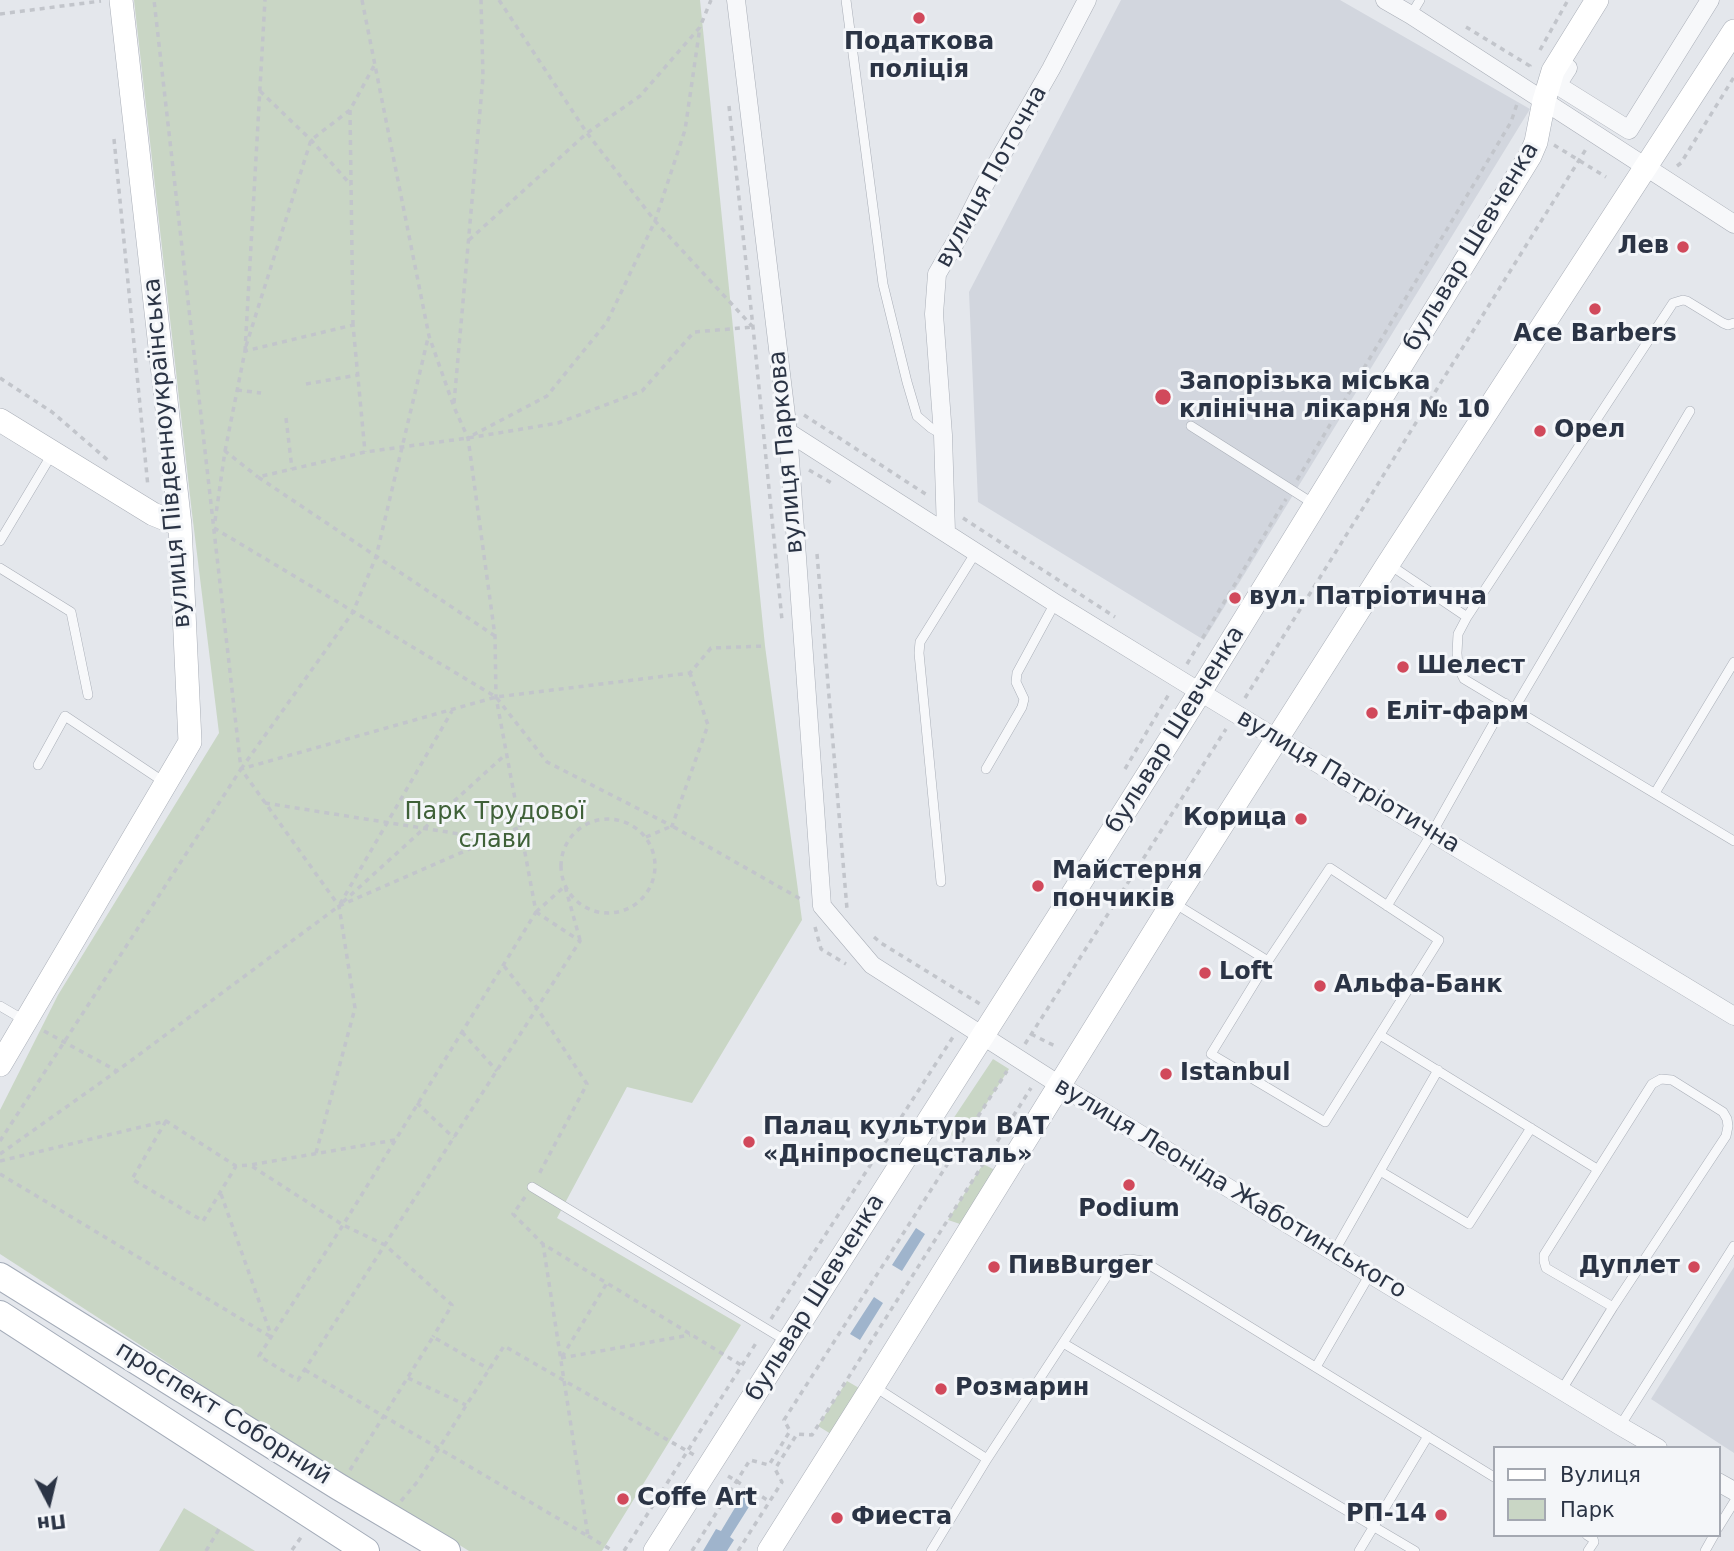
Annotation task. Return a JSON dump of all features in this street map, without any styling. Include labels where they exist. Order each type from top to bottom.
[{"type":"main road","name":"проспект Соборний","points":[[0,1276],[447,1551]]},
{"type":"main road","name":"проспект Соборний","points":[[0,1314],[366,1551]]},
{"type":"street","name":"вулиця Паркова","points":[[736,0],[788,432],[822,906]]},
{"type":"street","name":"вулиця Поточна","points":[[946,532],[943,435],[934,314],[937,274],[1087,0]]},
{"type":"street","points":[[1385,0],[1415,8],[1523,87],[1734,224]]},
{"type":"street","name":"бульвар Шевченка","points":[[655,1551],[1200,692],[1530,156],[1540,129],[1544,101],[1553,71],[1597,0]]},
{"type":"street","points":[[1610,0],[1557,85],[1629,130],[1710,0]]},
{"type":"street","name":"вулиця Південноукраїнська","points":[[0,1065],[190,741],[180,525],[111,1]]},
{"type":"street","points":[[769,1551],[873,1386],[1050,1079],[1173,902],[1388,564],[1734,31]]},
{"type":"street","points":[[0,420],[153,514],[180,525]]},
{"type":"street","name":"вулиця Патріотична","points":[[788,432],[1055,603],[1734,1016]]},
{"type":"street","name":"вулиця Леоніда Жаботинського","points":[[822,906],[872,965],[1050,1079],[1655,1446]]},
{"type":"lane","points":[[846,0],[883,284],[906,382],[917,416],[943,435]]},
{"type":"lane","points":[[1734,323],[1723,323],[1687,301],[1673,303],[1467,617],[1458,634],[1457,653],[1458,667],[1464,678],[1734,841]]},
{"type":"lane","points":[[1514,709],[1690,411]]},
{"type":"lane","points":[[1191,426],[1316,505]]},
{"type":"lane","points":[[0,541],[52,454]]},
{"type":"lane","points":[[941,882],[920,642],[976,552]]},
{"type":"lane","points":[[1388,564],[1467,617]]},
{"type":"lane","points":[[0,568],[71,612],[88,695]]},
{"type":"lane","points":[[986,769],[1022,707],[1024,699],[1016,682],[1017,673],[1055,603]]},
{"type":"lane","points":[[1655,793],[1734,662]]},
{"type":"lane","points":[[1387,906],[1432,833],[1505,703]]},
{"type":"lane","points":[[38,765],[65,716],[166,783]]},
{"type":"lane","points":[[1330,868],[1387,906],[1439,940],[1325,1122],[1211,1054],[1268,961],[1330,868]]},
{"type":"lane","points":[[1173,902],[1268,961]]},
{"type":"lane","points":[[0,1006],[25,1021]]},
{"type":"lane","points":[[1380,1035],[1597,1169]]},
{"type":"lane","points":[[1334,1252],[1438,1070]]},
{"type":"lane","points":[[1561,1391],[1726,1136],[1728,1126],[1723,1112],[1672,1080],[1661,1079],[1652,1084],[1544,1255],[1546,1268],[1613,1307]]},
{"type":"lane","points":[[1380,1171],[1469,1224],[1531,1128]]},
{"type":"lane","points":[[532,1187],[788,1342]]},
{"type":"lane","points":[[1620,1426],[1734,1246]]},
{"type":"lane","points":[[931,1551],[987,1459],[1114,1265],[1122,1260],[1143,1261],[1492,1476]]},
{"type":"lane","points":[[1316,1367],[1370,1274]]},
{"type":"lane","points":[[1063,1343],[1415,1551]]},
{"type":"lane","points":[[873,1386],[987,1459]]},
{"type":"lane","points":[[1359,1551],[1428,1436]]},
{"type":"lane","points":[[1720,1525],[1734,1502]]},
{"type":"lane","points":[[1588,1551],[1594,1542],[1590,1537]]},
{"type":"path","points":[[245,351],[265,0]]},
{"type":"path","points":[[362,0],[429,335],[454,407],[468,438],[495,636],[496,697],[536,912],[580,941]]},
{"type":"path","points":[[454,407],[483,76],[481,0]]},
{"type":"path","points":[[499,0],[587,133],[655,221],[753,327]]},
{"type":"path","points":[[468,438],[547,396],[607,322],[655,221],[685,131],[700,27],[711,0]]},
{"type":"path","points":[[1539,52],[1568,0]]},
{"type":"path","points":[[2,15],[111,1]]},
{"type":"path","points":[[468,241],[587,133],[640,96],[700,27]]},
{"type":"path","points":[[1187,663],[1511,122],[1530,66],[1465,27]]},
{"type":"path","points":[[375,64],[350,110],[311,140],[245,351],[225,451],[214,528],[496,697],[547,762],[672,826],[809,904],[822,906]]},
{"type":"path","points":[[1681,163],[1734,77]]},
{"type":"path","points":[[260,91],[311,140],[351,185]]},
{"type":"path","points":[[728,95],[782,629]]},
{"type":"path","points":[[350,110],[353,325],[365,452]]},
{"type":"path","points":[[114,138],[149,495],[139,487]]},
{"type":"path","points":[[1551,142],[1606,177]]},
{"type":"path","points":[[692,1551],[750,1461],[769,1465],[790,1431],[784,1420],[1235,714],[1589,144]]},
{"type":"path","points":[[245,351],[353,325]]},
{"type":"path","points":[[258,477],[365,452],[558,423],[642,391],[694,332],[753,327]]},
{"type":"path","points":[[241,769],[352,612],[376,556],[429,335]]},
{"type":"path","points":[[306,384],[358,375]]},
{"type":"path","points":[[0,378],[52,412],[110,462]]},
{"type":"path","points":[[237,390],[261,393]]},
{"type":"path","points":[[804,415],[1118,619]]},
{"type":"path","points":[[286,418],[292,469]]},
{"type":"path","points":[[225,451],[258,477],[495,636]]},
{"type":"path","points":[[809,470],[811,484]]},
{"type":"path","points":[[816,552],[847,910],[852,916]]},
{"type":"path","points":[[241,769],[496,697],[690,673],[712,648],[765,646]]},
{"type":"path","points":[[646,837],[672,826],[708,725],[690,673]]},
{"type":"path","points":[[339,906],[453,709]]},
{"type":"path","points":[[0,1154],[339,906],[507,753]]},
{"type":"path","points":[[241,769],[339,906],[355,1008],[316,1153]]},
{"type":"path","points":[[265,803],[492,839]]},
{"type":"path","points":[[565,886],[536,912],[259,1356],[298,1380],[580,941],[565,886],[561,867],[564,847],[576,831],[593,821],[612,819],[631,824],[646,837],[654,855],[654,875],[647,893],[632,906],[613,913],[594,911],[576,901],[565,886]]},
{"type":"path","points":[[339,906],[520,827]]},
{"type":"path","points":[[815,926],[821,949],[855,970]]},
{"type":"path","points":[[873,936],[982,1004]]},
{"type":"path","points":[[503,965],[537,1008],[587,1084],[532,1187],[513,1214],[543,1244],[741,1365]]},
{"type":"path","points":[[25,1021],[117,1071]]},
{"type":"path","points":[[462,1032],[497,1071]]},
{"type":"path","points":[[624,1551],[955,1033]]},
{"type":"path","points":[[738,1551],[782,1482],[775,1469],[797,1434],[812,1435],[1050,1079],[1057,1047],[1031,1034]]},
{"type":"path","points":[[417,1103],[454,1138]]},
{"type":"path","points":[[0,1161],[166,1121],[236,1166],[395,1140]]},
{"type":"path","points":[[166,1121],[132,1179],[203,1221],[236,1166]]},
{"type":"path","points":[[250,1165],[343,1225],[385,1245],[452,1305],[339,1487]]},
{"type":"path","points":[[0,1174],[271,1337]]},
{"type":"path","points":[[220,1192],[271,1337]]},
{"type":"path","points":[[543,1244],[588,1536]]},
{"type":"path","points":[[561,1359],[607,1283]]},
{"type":"path","points":[[561,1359],[691,1334]]},
{"type":"path","points":[[433,1337],[489,1369]]},
{"type":"path","points":[[389,1516],[418,1481],[504,1346],[687,1451],[769,1502]]},
{"type":"path","points":[[305,1370],[613,1551]]},
{"type":"path","points":[[408,1378],[466,1405]]},
{"type":"path","points":[[292,1550],[314,1518]]},
{"type":"path","points":[[206,1551],[219,1529]]},
{"type":"shaded area","name":"Запорізька міська клінічна лікарня № 10","points":[[1121,0],[1340,0],[1530,109],[1204,640],[978,502],[969,292]]},
{"type":"shaded area","points":[[1734,1267],[1734,1453],[1651,1399]]},
{"type":"green space","name":"Парк Трудової слави","points":[[134,0],[700,0],[765,646],[802,920],[692,1103],[627,1087],[557,1218],[741,1325],[602,1551],[469,1551],[397,1506],[345,1478],[0,1254],[0,1110],[58,995],[219,733]]},
{"type":"green space","points":[[993,1059],[1009,1069],[962,1141],[952,1136],[953,1119]]},
{"type":"green space","points":[[983,1164],[995,1170],[960,1224],[948,1220]]},
{"type":"green space","points":[[847,1381],[859,1388],[831,1434],[818,1426]]},
{"type":"green space","points":[[184,1508],[219,1529],[255,1551],[159,1551]]},
{"type":"water","points":[[916,1228],[925,1234],[902,1271],[892,1265]]},
{"type":"water","points":[[874,1297],[883,1303],[860,1340],[850,1334]]},
{"type":"water","points":[[742,1496],[752,1502],[730,1537],[734,1540],[727,1551],[703,1551],[716,1529],[721,1531]]},
{"type":"place","name":"Податкова поліція","points":[[919,18]]},
{"type":"place","name":"Лев","points":[[1683,247]]},
{"type":"place","name":"Ace Barbers","points":[[1595,309]]},
{"type":"place","name":"Запорізька міська клінічна лікарня № 10","points":[[1163,397]]},
{"type":"place","name":"Орел","points":[[1540,431]]},
{"type":"place","name":"вул. Патріотична","points":[[1235,598]]},
{"type":"place","name":"Шелест","points":[[1403,667]]},
{"type":"place","name":"Еліт-фарм","points":[[1372,713]]},
{"type":"place","name":"Корица","points":[[1301,819]]},
{"type":"place","name":"Майстерня пончиків","points":[[1038,886]]},
{"type":"place","name":"Loft","points":[[1205,973]]},
{"type":"place","name":"Альфа-Банк","points":[[1320,986]]},
{"type":"place","name":"Istanbul","points":[[1166,1074]]},
{"type":"place","name":"Палац культури ВАТ «Дніпроспецсталь»","points":[[749,1142]]},
{"type":"place","name":"Podium","points":[[1129,1185]]},
{"type":"place","name":"ПивBurger","points":[[994,1267]]},
{"type":"place","name":"Дуплет","points":[[1694,1267]]},
{"type":"place","name":"Розмарин","points":[[941,1389]]},
{"type":"place","name":"Coffe Art","points":[[623,1499]]},
{"type":"place","name":"РП-14","points":[[1441,1515]]},
{"type":"place","name":"Фиеста","points":[[837,1518]]}]
